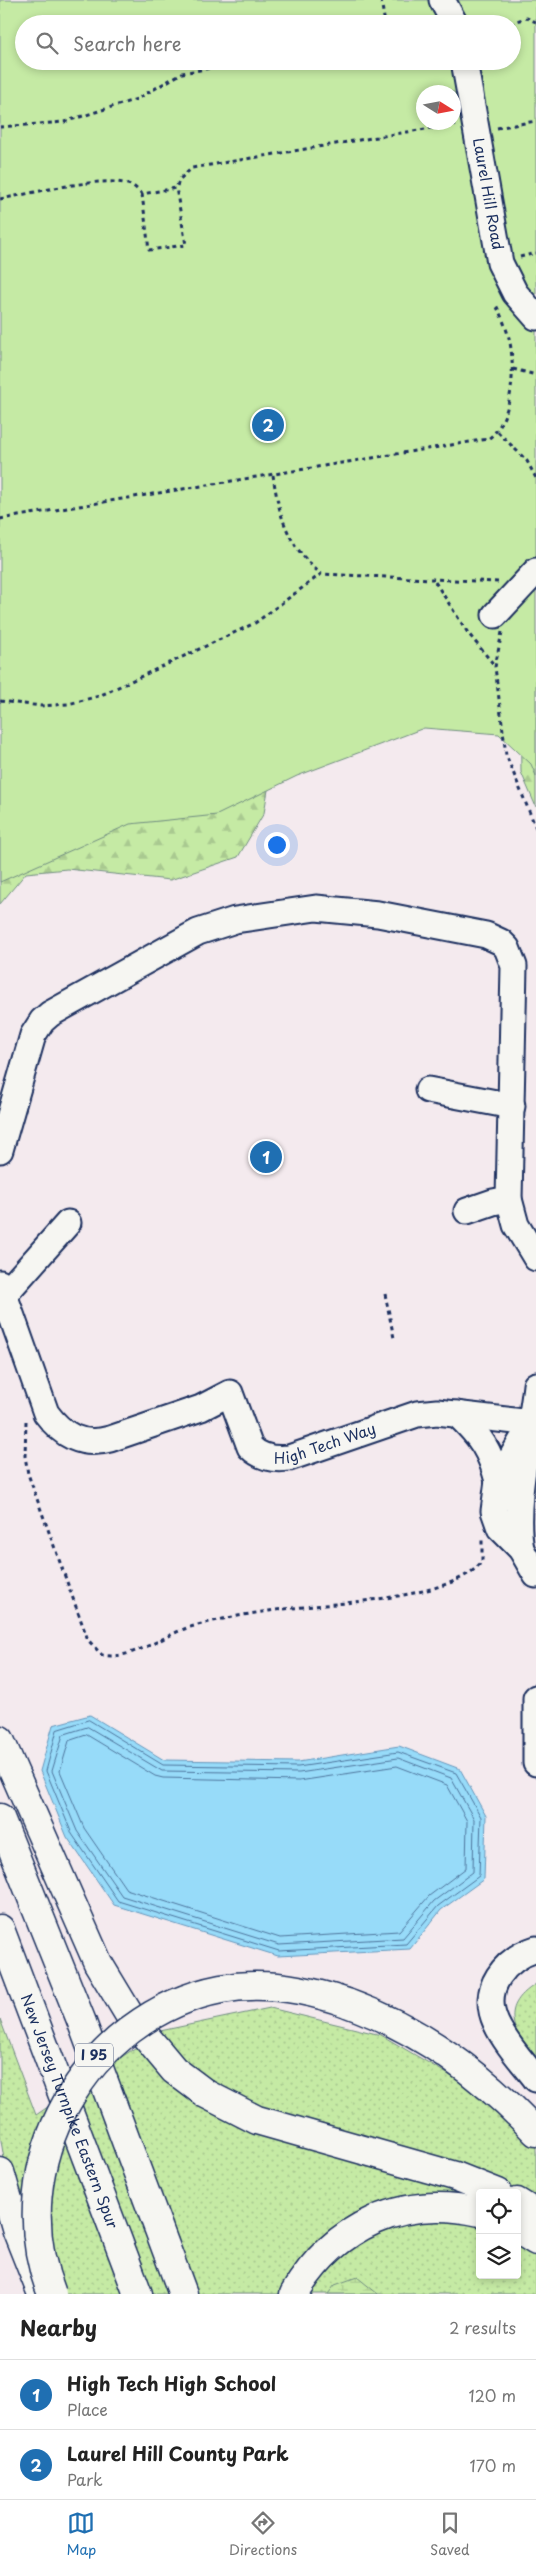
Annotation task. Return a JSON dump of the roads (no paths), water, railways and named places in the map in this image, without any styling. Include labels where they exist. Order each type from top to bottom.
[{"type":"highway","points":[[0,1740],[98,1963],[133,2021],[174,2070],[206,2094],[257,2120],[455,2176],[488,2189]]},
{"type":"highway","name":"I 95","points":[[0,1818],[81,2020],[183,2294]]},
{"type":"highway","name":"New Jersey Turnpike Eastern Spur","points":[[0,1928],[138,2294]]},
{"type":"highway","points":[[52,2294],[41,2258],[37,2228],[37,2197],[43,2158],[55,2121],[70,2093],[88,2069],[110,2045],[155,2012],[188,1998],[222,1989],[254,1986],[285,1987],[320,1994],[348,2003],[400,2025],[454,2058],[495,2090],[536,2132]]},
{"type":"highway","points":[[0,2172],[17,2231],[42,2294]]},
{"type":"highway","points":[[521,2205],[536,2214]]},
{"type":"highway","points":[[294,2294],[320,2257],[352,2231],[387,2216],[423,2208],[455,2208],[476,2211]]},
{"type":"highway","points":[[521,2231],[536,2242]]},
{"type":"street","name":"Laurel Hill Road","points":[[466,70],[500,263],[516,293],[536,317]]},
{"type":"street","points":[[495,615],[511,601],[530,577]]},
{"type":"street","points":[[0,1150],[32,1035],[50,1014],[198,932],[235,920],[316,908],[354,910],[474,932],[493,938],[507,948],[516,975],[509,1199],[516,1225],[536,1258]]},
{"type":"street","points":[[428,1090],[512,1106]]},
{"type":"street","points":[[467,1211],[493,1202],[509,1199]]},
{"type":"street","points":[[68,1223],[2,1289],[46,1413],[60,1430],[79,1441],[99,1442],[201,1408],[220,1411],[239,1418]]},
{"type":"street","points":[[521,1549],[519,1536],[520,1514],[536,1385]]},
{"type":"street","name":"High Tech Way","points":[[201,1408],[230,1393],[250,1447],[255,1453],[280,1459],[406,1416],[427,1412],[532,1423]]},
{"type":"street","points":[[457,1414],[486,1446],[493,1459],[498,1481]]},
{"type":"street","points":[[532,1423],[498,1481],[494,1504],[497,1523],[503,1533],[521,1549],[536,1575]]},
{"type":"street","points":[[536,1698],[536,1763]]},
{"type":"street","points":[[536,1949],[514,1958],[502,1969],[493,1986],[492,2004],[494,2020],[499,2030],[536,2079]]},
{"type":"water","points":[[90,1715],[164,1760],[298,1762],[399,1746],[460,1769],[486,1816],[484,1879],[441,1910],[410,1949],[278,1956],[114,1905],[67,1837],[40,1771],[53,1725]]},
{"type":"place","name":"Laurel Hill County Park","points":[[268,425]]},
{"type":"place","name":"High Tech High School","points":[[266,1157]]}]
